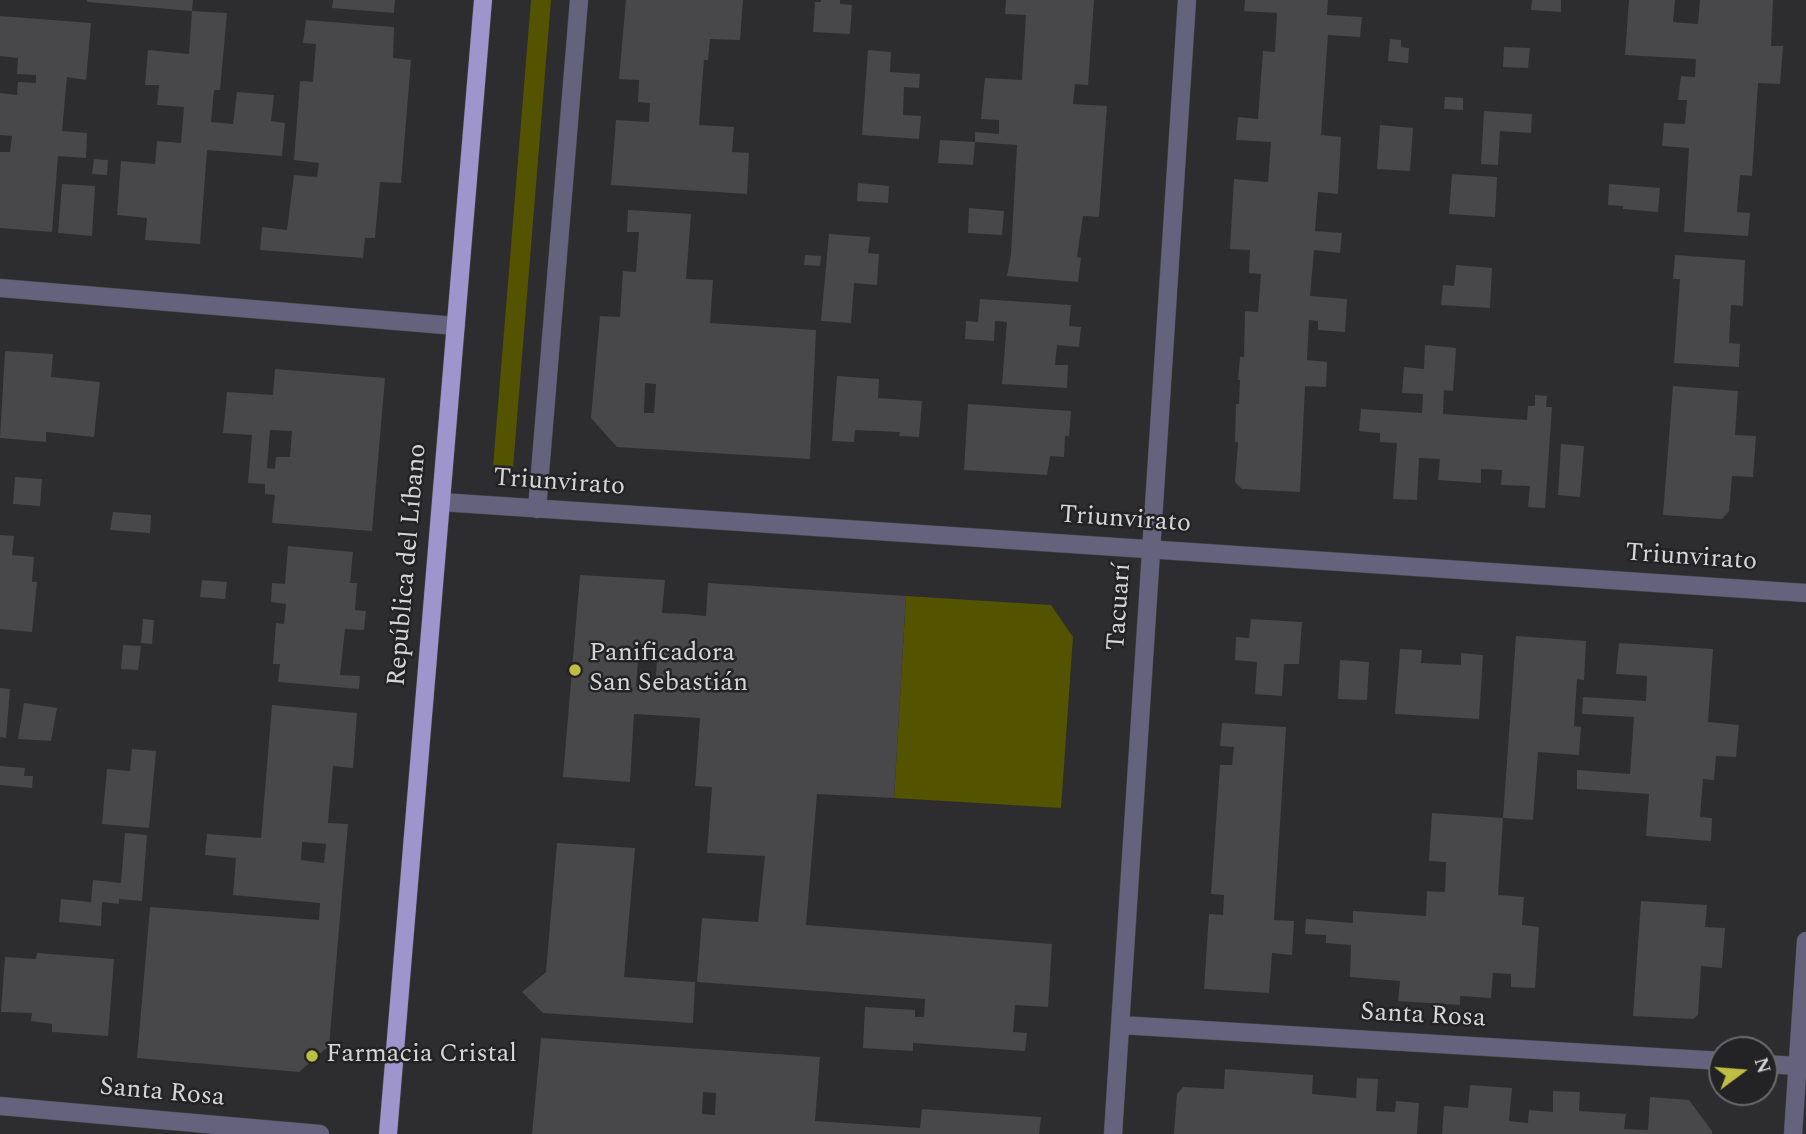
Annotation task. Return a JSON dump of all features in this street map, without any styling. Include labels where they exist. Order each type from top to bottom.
[{"type":"main road","name":"República del Líbano","points":[[388,1134],[483,0]]},
{"type":"street","points":[[537,509],[579,0]]},
{"type":"street","name":"Tacuarí","points":[[1113,1134],[1186,0]]},
{"type":"street","points":[[0,288],[456,326]]},
{"type":"street","name":"Triunvirato","points":[[441,502],[1806,593]]},
{"type":"street","points":[[1793,1134],[1806,941]]},
{"type":"street","name":"Santa Rosa","points":[[1120,1025],[1708,1060]]},
{"type":"street","points":[[1778,1065],[1798,1066]]},
{"type":"street","name":"Santa Rosa","points":[[0,1106],[320,1134]]},
{"type":"shaded area","points":[[531,0],[551,0],[513,468],[504,472],[493,467]]},
{"type":"shaded area","points":[[906,596],[1051,605],[1073,637],[1061,808],[894,798]]},
{"type":"building","points":[[87,0],[193,0],[192,11]]},
{"type":"building","points":[[333,0],[395,0],[394,13],[332,8]]},
{"type":"building","points":[[626,0],[743,0],[740,40],[710,39],[708,60],[704,60],[699,125],[734,127],[732,152],[749,153],[747,194],[611,185],[616,120],[649,122],[650,103],[638,102],[639,80],[619,79]]},
{"type":"building","points":[[840,0],[840,4],[852,5],[850,34],[813,32],[815,2]]},
{"type":"building","points":[[1006,0],[1094,0],[1088,85],[1075,84],[1073,104],[1107,106],[1099,217],[1083,216],[1077,257],[1081,258],[1078,282],[1007,276],[1011,254],[1017,145],[975,142],[975,132],[999,134],[999,120],[981,119],[985,78],[1022,80],[1026,15],[1005,14]]},
{"type":"building","points":[[1245,0],[1328,0],[1327,15],[1362,17],[1360,37],[1328,35],[1321,135],[1341,137],[1338,194],[1318,192],[1315,231],[1342,233],[1340,253],[1314,250],[1310,296],[1347,299],[1345,332],[1318,330],[1318,321],[1309,320],[1307,360],[1327,362],[1326,387],[1305,386],[1300,492],[1242,489],[1235,482],[1238,442],[1235,442],[1236,404],[1239,404],[1240,357],[1244,357],[1245,311],[1258,312],[1261,274],[1249,273],[1250,250],[1230,249],[1234,179],[1268,182],[1271,142],[1236,140],[1238,117],[1258,119],[1263,51],[1275,52],[1277,13],[1244,11]]},
{"type":"building","points":[[1532,0],[1561,0],[1561,12],[1531,10]]},
{"type":"building","points":[[1629,0],[1675,0],[1673,22],[1698,24],[1700,0],[1773,0],[1771,46],[1783,46],[1780,84],[1758,83],[1752,176],[1740,175],[1737,212],[1750,213],[1748,236],[1684,232],[1689,148],[1662,146],[1664,123],[1685,124],[1687,100],[1678,100],[1681,76],[1695,77],[1696,59],[1625,55]]},
{"type":"building","points":[[192,11],[227,13],[220,90],[214,90],[211,122],[233,124],[237,92],[274,95],[271,121],[285,123],[282,156],[207,150],[200,244],[145,240],[147,218],[117,215],[121,161],[155,164],[157,141],[181,143],[184,107],[157,105],[159,85],[145,85],[148,50],[189,54]]},
{"type":"building","points":[[0,16],[91,23],[86,80],[67,77],[62,131],[87,133],[86,158],[58,156],[52,232],[0,228],[0,152],[10,152],[12,136],[0,135],[0,93],[17,95],[18,82],[36,83],[36,75],[17,74],[18,58],[0,56]]},
{"type":"building","points":[[306,20],[394,27],[393,58],[411,60],[401,183],[380,182],[375,238],[365,238],[363,258],[260,250],[262,227],[287,230],[294,175],[317,177],[319,163],[294,160],[300,81],[313,82],[316,44],[303,43]]},
{"type":"building","points":[[1390,39],[1401,40],[1401,47],[1409,48],[1408,63],[1388,61]]},
{"type":"building","points":[[1504,47],[1530,48],[1528,68],[1503,67]]},
{"type":"building","points":[[868,50],[891,52],[890,72],[920,74],[919,88],[904,87],[903,115],[921,116],[919,139],[862,135]]},
{"type":"building","points":[[1445,97],[1463,98],[1463,110],[1444,109]]},
{"type":"building","points":[[1484,111],[1532,114],[1531,133],[1500,131],[1498,165],[1481,164]]},
{"type":"building","points":[[1380,125],[1413,128],[1410,171],[1377,169]]},
{"type":"building","points":[[940,140],[975,142],[973,165],[938,163]]},
{"type":"building","points":[[94,159],[108,160],[107,175],[92,174]]},
{"type":"building","points":[[1452,174],[1497,177],[1495,217],[1449,214]]},
{"type":"building","points":[[858,183],[889,186],[888,203],[857,201]]},
{"type":"building","points":[[62,184],[95,186],[92,236],[58,233]]},
{"type":"building","points":[[1609,184],[1660,188],[1658,212],[1608,205]]},
{"type":"building","points":[[969,208],[1004,211],[1002,235],[968,233]]},
{"type":"building","points":[[628,210],[691,214],[686,279],[713,280],[710,323],[816,330],[810,459],[617,447],[591,418],[600,316],[620,317],[623,271],[636,272],[639,232],[627,232]],"holes":[[[645,383],[656,384],[654,413],[644,413]]]},
{"type":"building","points":[[829,234],[870,237],[868,253],[879,254],[877,285],[854,283],[851,323],[821,321]]},
{"type":"building","points":[[805,255],[821,256],[820,266],[804,265]]},
{"type":"building","points":[[1675,255],[1745,260],[1743,306],[1731,305],[1729,343],[1740,344],[1739,367],[1674,363],[1680,279],[1673,279]]},
{"type":"building","points":[[1456,265],[1492,268],[1490,308],[1441,305],[1443,285],[1454,286]]},
{"type":"building","points":[[980,299],[1071,305],[1069,326],[1081,327],[1079,347],[1057,345],[1055,365],[1068,365],[1067,388],[1002,384],[1007,322],[995,321],[994,341],[965,339],[966,321],[978,322]]},
{"type":"building","points":[[1425,345],[1456,348],[1453,391],[1444,390],[1443,414],[1527,420],[1528,406],[1535,406],[1535,395],[1547,396],[1546,407],[1552,407],[1545,508],[1528,507],[1530,486],[1501,485],[1502,470],[1481,469],[1481,483],[1438,480],[1440,459],[1419,458],[1417,500],[1393,499],[1397,443],[1380,442],[1380,433],[1359,431],[1361,409],[1422,413],[1423,394],[1402,393],[1404,367],[1424,369]]},
{"type":"building","points":[[5,351],[53,354],[51,377],[100,382],[94,437],[46,432],[46,442],[0,438]]},
{"type":"building","points":[[275,369],[385,378],[372,531],[272,523],[275,495],[265,494],[265,484],[248,483],[252,435],[223,433],[227,392],[273,395]],"holes":[[[270,430],[292,431],[290,457],[276,457],[275,469],[267,468]]]},
{"type":"building","points":[[837,376],[879,379],[878,398],[922,401],[919,437],[899,436],[900,432],[855,430],[854,442],[832,441]]},
{"type":"building","points":[[1673,386],[1738,391],[1735,435],[1756,436],[1753,477],[1732,476],[1729,511],[1722,519],[1663,515]]},
{"type":"building","points":[[968,404],[1071,411],[1069,436],[1065,436],[1064,457],[1050,456],[1047,475],[964,470]]},
{"type":"building","points":[[1561,444],[1584,446],[1580,497],[1558,495]]},
{"type":"building","points":[[15,477],[42,479],[40,506],[13,504]]},
{"type":"building","points":[[113,512],[151,515],[150,533],[110,530]]},
{"type":"building","points":[[0,535],[14,536],[12,555],[34,557],[32,582],[37,582],[32,632],[0,629]]},
{"type":"building","points":[[288,546],[353,552],[350,583],[357,583],[355,610],[366,611],[364,630],[345,629],[340,675],[360,676],[359,689],[278,682],[280,664],[273,664],[276,623],[284,624],[286,604],[271,602],[272,583],[285,584]]},
{"type":"building","points":[[580,575],[665,580],[662,613],[706,616],[708,583],[906,596],[894,798],[817,794],[806,925],[1052,944],[1048,1007],[1015,1005],[1013,1032],[1027,1033],[1025,1051],[913,1043],[913,1051],[863,1048],[865,1007],[915,1010],[915,1017],[924,1017],[925,999],[697,982],[702,918],[758,922],[765,856],[707,853],[712,787],[695,786],[700,718],[634,714],[630,782],[563,777]],"holes":[[[639,644],[658,645],[655,688],[636,687]]]},
{"type":"building","points":[[202,580],[227,582],[225,599],[200,597]]},
{"type":"building","points":[[143,619],[154,620],[152,644],[141,643]]},
{"type":"building","points":[[1251,619],[1302,622],[1299,664],[1284,664],[1282,696],[1255,694],[1257,662],[1235,660],[1236,637],[1249,638]]},
{"type":"building","points":[[1516,636],[1586,641],[1584,680],[1577,679],[1574,726],[1581,727],[1579,755],[1538,752],[1533,820],[1503,818]]},
{"type":"building","points":[[1619,643],[1713,649],[1708,722],[1739,725],[1736,757],[1716,756],[1714,780],[1703,779],[1700,817],[1712,818],[1711,841],[1646,836],[1649,794],[1577,789],[1577,770],[1630,774],[1634,717],[1582,714],[1583,697],[1646,701],[1647,676],[1616,674]]},
{"type":"building","points":[[123,645],[141,646],[138,670],[121,669]]},
{"type":"building","points":[[1400,649],[1422,650],[1421,663],[1461,665],[1461,653],[1483,655],[1479,719],[1395,714]]},
{"type":"building","points":[[1340,660],[1369,662],[1367,700],[1338,699]]},
{"type":"building","points":[[0,688],[10,689],[6,738],[0,737]]},
{"type":"building","points":[[24,703],[57,708],[51,741],[18,739]]},
{"type":"building","points":[[272,705],[357,713],[353,768],[333,766],[328,823],[348,824],[329,1046],[299,1072],[137,1058],[150,907],[319,920],[320,903],[233,895],[236,858],[205,855],[207,834],[261,838]],"holes":[[[302,842],[326,844],[324,863],[301,860]]]},
{"type":"building","points":[[1222,723],[1286,727],[1274,920],[1294,921],[1292,955],[1272,953],[1269,993],[1204,989],[1209,914],[1223,915],[1224,895],[1211,894],[1220,765],[1232,765],[1234,747],[1220,746]]},
{"type":"building","points":[[132,749],[156,751],[149,828],[102,824],[107,769],[130,771]]},
{"type":"building","points":[[0,766],[25,768],[24,776],[33,776],[32,788],[0,785]]},
{"type":"building","points":[[1432,813],[1503,818],[1498,895],[1524,897],[1522,925],[1539,927],[1535,988],[1511,987],[1511,974],[1493,973],[1491,998],[1460,996],[1460,1005],[1398,1001],[1400,981],[1350,977],[1351,945],[1326,943],[1326,935],[1305,934],[1306,919],[1353,923],[1353,911],[1426,916],[1427,891],[1445,892],[1446,862],[1429,861]]},
{"type":"building","points":[[125,833],[147,835],[142,901],[119,899],[119,904],[102,902],[101,926],[59,922],[61,899],[91,902],[93,880],[121,883]]},
{"type":"building","points":[[557,843],[635,848],[624,977],[695,982],[693,1023],[543,1013],[522,992],[546,972]]},
{"type":"building","points":[[1641,901],[1707,905],[1705,927],[1725,928],[1722,968],[1701,966],[1698,1015],[1693,1019],[1633,1016]]},
{"type":"building","points":[[37,953],[114,959],[108,1036],[52,1032],[52,1024],[31,1021],[32,1013],[1,1012],[5,957],[36,959]]},
{"type":"building","points":[[541,1038],[820,1057],[815,1121],[920,1128],[922,1109],[1041,1117],[1039,1134],[532,1134]],"holes":[[[703,1092],[716,1093],[715,1115],[702,1114]]]},
{"type":"building","points":[[1225,1069],[1313,1075],[1312,1094],[1356,1098],[1357,1078],[1378,1079],[1376,1111],[1395,1112],[1396,1101],[1419,1103],[1417,1134],[1174,1134],[1177,1094],[1183,1087],[1224,1089]]},
{"type":"building","points":[[1470,1085],[1512,1088],[1509,1121],[1528,1123],[1529,1110],[1553,1112],[1553,1091],[1580,1092],[1579,1111],[1626,1114],[1624,1129],[1648,1130],[1650,1097],[1689,1100],[1712,1134],[1442,1134],[1444,1106],[1468,1108]]},
{"type":"place","name":"Panificadora San Sebastián","points":[[575,670]]},
{"type":"place","name":"Farmacia Cristal","points":[[312,1056]]}]
